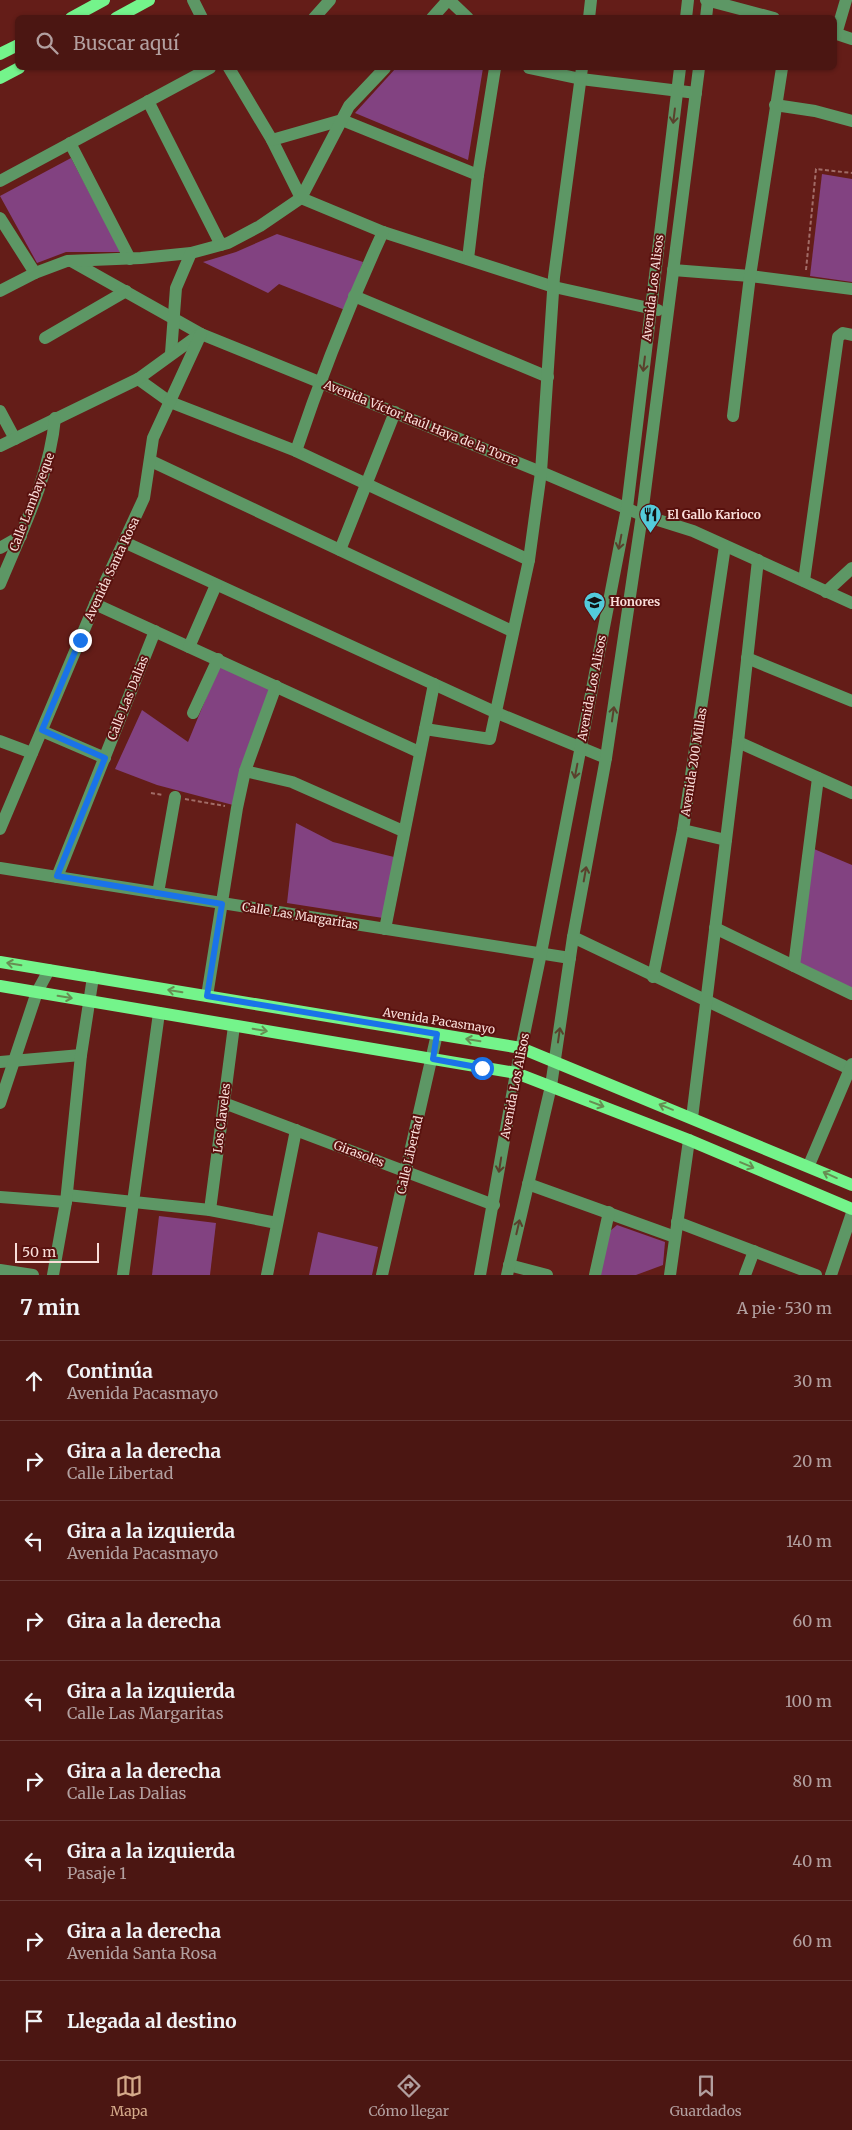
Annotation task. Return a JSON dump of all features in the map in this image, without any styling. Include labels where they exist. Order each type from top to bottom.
[{"type":"main road","points":[[76,15],[104,0]]},
{"type":"main road","points":[[122,15],[149,0]]},
{"type":"main road","points":[[0,54],[15,46]]},
{"type":"main road","points":[[0,78],[15,70]]},
{"type":"main road","name":"Avenida Pacasmayo","points":[[0,962],[521,1048],[809,1165],[852,1185]]},
{"type":"main road","points":[[0,986],[516,1073],[689,1140],[852,1211]]},
{"type":"street","points":[[193,0],[200,15]]},
{"type":"street","points":[[317,15],[330,0]]},
{"type":"street","points":[[435,15],[449,0],[465,15]]},
{"type":"street","points":[[589,15],[591,0]]},
{"type":"street","points":[[686,15],[688,0]]},
{"type":"street","points":[[706,15],[707,0],[763,15]]},
{"type":"street","points":[[837,28],[846,0]]},
{"type":"street","points":[[837,35],[852,39]]},
{"type":"street","points":[[0,181],[206,70]]},
{"type":"street","points":[[230,70],[272,140],[301,198],[383,232],[554,287],[668,312]]},
{"type":"street","points":[[0,291],[62,262],[130,259],[191,252],[221,245],[260,226],[301,198],[349,106],[383,70]]},
{"type":"street","points":[[468,259],[478,175],[495,70]]},
{"type":"street","points":[[546,70],[582,74],[696,94]]},
{"type":"street","name":"Avenida Los Alisos","points":[[480,1275],[494,1205],[516,1073],[542,953],[627,508],[680,70]]},
{"type":"street","name":"Avenida Los Alisos","points":[[508,1270],[552,1086],[573,937],[606,758],[642,515],[700,70]]},
{"type":"street","points":[[733,416],[750,276],[782,70]]},
{"type":"street","points":[[425,729],[490,739],[497,713],[512,631],[529,560],[541,472],[554,287],[582,74]]},
{"type":"street","points":[[148,101],[221,245]]},
{"type":"street","points":[[775,105],[816,111],[852,121]]},
{"type":"street","points":[[272,140],[342,120],[478,175]]},
{"type":"street","points":[[70,143],[130,259]]},
{"type":"street","points":[[0,218],[35,273]]},
{"type":"street","points":[[296,451],[320,382],[354,296],[383,232]]},
{"type":"street","points":[[171,353],[176,320],[176,288],[191,252]]},
{"type":"street","name":"Avenida Víctor Raúl Haya de la Torre","points":[[73,262],[201,334],[396,412],[642,515],[693,531],[852,603]]},
{"type":"street","points":[[674,270],[750,276],[852,289]]},
{"type":"street","points":[[45,338],[126,291]]},
{"type":"street","points":[[354,296],[548,377]]},
{"type":"street","points":[[804,581],[838,337],[843,333],[852,335]]},
{"type":"street","points":[[0,446],[138,378],[171,353],[201,334]]},
{"type":"street","name":"Avenida Santa Rosa","points":[[0,829],[95,604],[144,498],[153,438],[201,334]]},
{"type":"street","points":[[138,378],[170,402],[296,451],[366,482],[529,560]]},
{"type":"street","points":[[0,411],[15,438]]},
{"type":"street","points":[[340,550],[396,412]]},
{"type":"street","name":"Calle Lambayeque","points":[[0,584],[53,448],[55,418]]},
{"type":"street","points":[[151,461],[512,631]]},
{"type":"street","points":[[0,548],[20,536]]},
{"type":"street","points":[[124,542],[497,713],[606,758]]},
{"type":"street","name":"Avenida 200 Millas","points":[[653,977],[683,830],[725,546]]},
{"type":"street","points":[[692,1118],[738,742],[758,560]]},
{"type":"street","points":[[826,592],[852,568]]},
{"type":"street","points":[[189,647],[216,585]]},
{"type":"street","points":[[95,604],[419,752]]},
{"type":"street","name":"Calle Las Dalias","points":[[57,876],[155,631]]},
{"type":"street","points":[[747,658],[852,701]]},
{"type":"street","points":[[193,713],[218,659]]},
{"type":"street","points":[[385,929],[403,831],[434,684]]},
{"type":"street","points":[[207,996],[237,808],[246,771],[276,686]]},
{"type":"street","points":[[42,730],[105,758]]},
{"type":"street","points":[[0,741],[32,753]]},
{"type":"street","points":[[738,742],[852,793]]},
{"type":"street","points":[[246,771],[292,782],[403,831]]},
{"type":"street","points":[[794,966],[818,778]]},
{"type":"street","points":[[158,893],[175,797]]},
{"type":"street","points":[[683,830],[726,840]]},
{"type":"street","name":"Calle Las Margaritas","points":[[0,868],[570,958]]},
{"type":"street","points":[[715,928],[852,994]]},
{"type":"street","points":[[573,937],[706,1002],[851,1068],[809,1165]]},
{"type":"street","points":[[0,1103],[36,992],[49,970]]},
{"type":"street","points":[[53,1275],[67,1198],[81,1055],[93,977]]},
{"type":"street","points":[[123,1275],[159,1013]]},
{"type":"street","name":"Los Claveles","points":[[210,1210],[234,1026]]},
{"type":"street","name":"Calle Libertad","points":[[382,1275],[433,1059],[437,1034]]},
{"type":"street","points":[[0,1062],[81,1055]]},
{"type":"street","name":"Girasoles","points":[[224,1103],[494,1205]]},
{"type":"street","points":[[267,1275],[296,1130]]},
{"type":"street","points":[[656,1275],[670,1272],[689,1140]]},
{"type":"street","points":[[528,1184],[675,1237]]},
{"type":"street","points":[[0,1197],[67,1198],[133,1202],[210,1210],[277,1223]]},
{"type":"street","points":[[832,1275],[852,1211]]},
{"type":"street","points":[[595,1275],[609,1212]]},
{"type":"street","points":[[677,1222],[816,1275]]},
{"type":"street","points":[[745,1275],[754,1251]]},
{"type":"street","points":[[0,1270],[33,1275]]},
{"type":"street","points":[[508,1270],[547,1275]]},
{"type":"path","points":[[805,282],[816,169],[852,173]]},
{"type":"path","points":[[150,793],[237,808]]},
{"type":"shaded area","points":[[394,70],[483,70],[468,160],[355,113]]},
{"type":"shaded area","points":[[71,158],[121,252],[66,252],[37,263],[0,196]]},
{"type":"shaded area","points":[[822,174],[852,179],[852,282],[810,276]]},
{"type":"shaded area","points":[[277,234],[363,262],[345,310],[279,284],[268,293],[203,262],[236,252]]},
{"type":"shaded area","points":[[220,664],[270,686],[233,805],[157,785],[115,769],[142,710],[188,742]]},
{"type":"shaded area","points":[[296,823],[333,842],[394,857],[383,918],[287,903]]},
{"type":"shaded area","points":[[814,849],[852,865],[852,989],[798,964]]},
{"type":"shaded area","points":[[159,1216],[216,1223],[210,1275],[152,1275]]},
{"type":"shaded area","points":[[617,1225],[665,1242],[663,1265],[636,1275],[600,1275],[610,1231]]},
{"type":"shaded area","points":[[318,1232],[378,1247],[372,1275],[309,1275]]},
{"type":"place","name":"El Gallo Karioco","points":[[651,534]]},
{"type":"place","name":"Honores","points":[[594,621]]},
{"type":"route","points":[[80,640],[42,730],[105,758],[57,876],[222,904],[207,996],[437,1034],[433,1059],[482,1068]]}]
